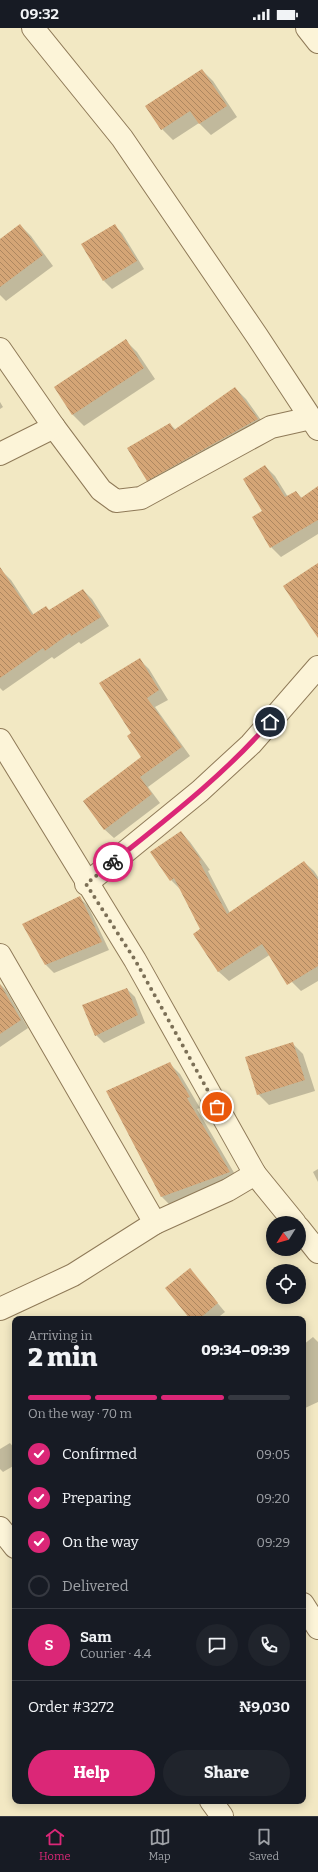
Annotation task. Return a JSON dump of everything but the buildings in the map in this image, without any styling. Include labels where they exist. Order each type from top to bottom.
[{"type":"street","points":[[0,349],[54,427],[101,490],[116,501],[141,498],[271,427],[314,423],[257,336],[122,138],[33,28]]},
{"type":"street","points":[[308,28],[318,42]]},
{"type":"street","points":[[0,454],[54,427]]},
{"type":"street","points":[[86,884],[200,791],[251,744],[318,667]]},
{"type":"street","points":[[0,740],[6,762],[135,960],[255,1174],[289,1216]]},
{"type":"street","points":[[0,955],[155,1223]]},
{"type":"street","points":[[0,1309],[74,1275],[155,1223],[228,1190],[255,1174]]},
{"type":"street","points":[[306,1237],[318,1252]]},
{"type":"street","points":[[0,1528],[12,1543]]},
{"type":"street","points":[[306,1609],[318,1628]]},
{"type":"street","points":[[213,1804],[222,1816]]},
{"type":"way so far","points":[[113,862],[86,884],[135,960],[217,1107]]},
{"type":"route","points":[[113,862],[200,791],[251,744],[270,722]]}]
